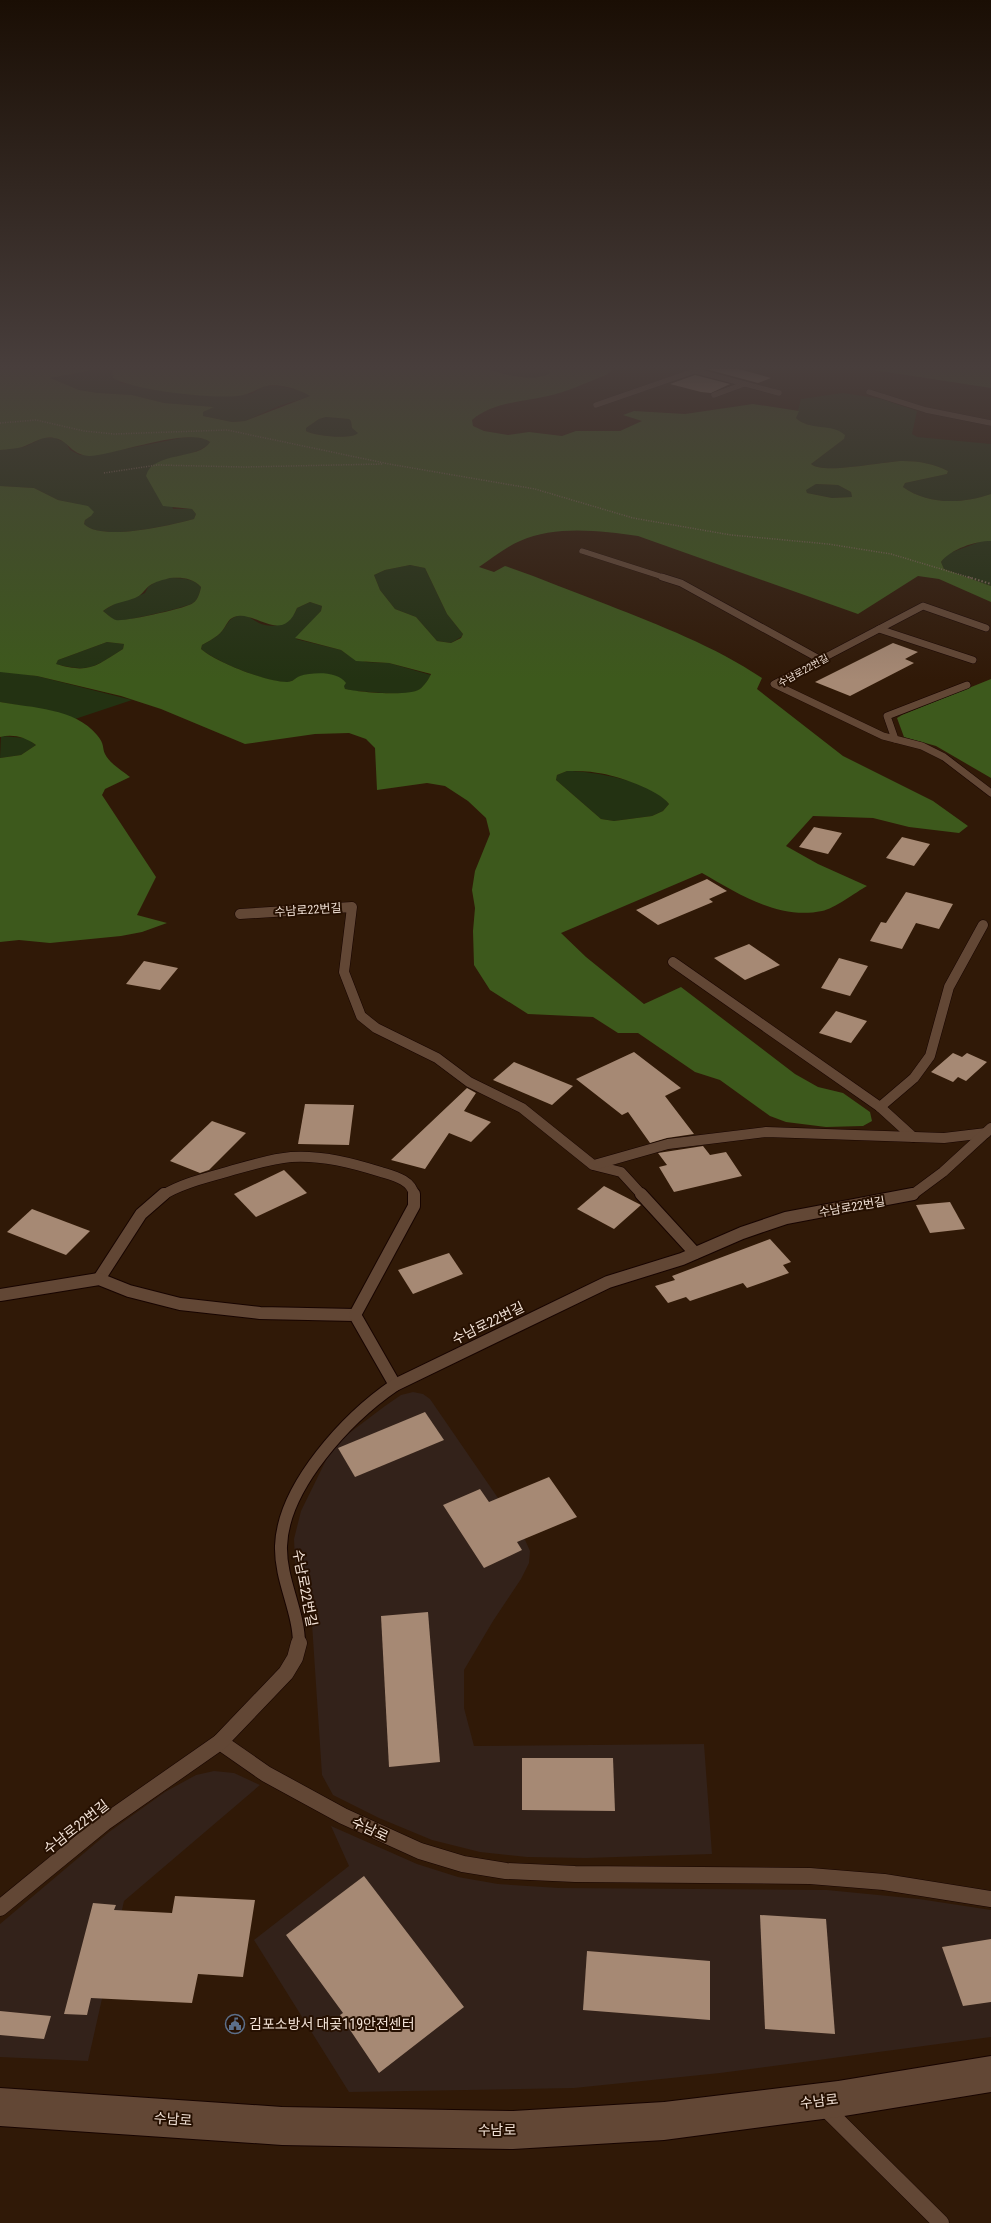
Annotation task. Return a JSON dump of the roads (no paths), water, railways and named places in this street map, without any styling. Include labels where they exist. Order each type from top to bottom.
[{"type":"street","name":"수남로","points":[[0,2106],[282,2126],[513,2130],[664,2121],[818,2101],[991,2074]]},
{"type":"lane","points":[[582,551],[681,583],[821,660]]},
{"type":"lane","name":"수남로22번길","points":[[986,628],[923,606],[774,684],[883,736],[922,746],[944,757],[991,794]]},
{"type":"lane","points":[[879,629],[974,660]]},
{"type":"lane","points":[[895,739],[887,716],[967,685]]},
{"type":"lane","name":"수남로22번길","points":[[240,914],[352,907],[344,972],[361,1016],[376,1028],[438,1058],[469,1082],[522,1108],[593,1165],[621,1172],[695,1253]]},
{"type":"lane","points":[[880,1107],[905,1088],[926,1065],[930,1056],[949,987],[983,925]]},
{"type":"lane","points":[[673,962],[880,1107],[913,1137]]},
{"type":"lane","points":[[593,1165],[668,1144],[766,1132],[944,1138],[988,1130]]},
{"type":"lane","name":"수남로22번길","points":[[0,1908],[104,1823],[220,1742],[286,1673],[295,1658],[299,1645],[299,1632],[283,1569],[281,1546],[284,1525],[297,1494],[313,1466],[337,1434],[376,1398],[395,1386],[608,1282],[682,1259],[742,1233],[786,1218],[910,1196],[943,1172],[988,1130]]},
{"type":"lane","points":[[99,1279],[115,1258],[139,1215],[150,1203],[164,1194],[182,1185],[267,1161],[292,1157],[325,1159],[363,1166],[398,1178],[411,1185],[416,1196],[414,1206],[355,1315]]},
{"type":"lane","points":[[0,1295],[99,1279],[129,1291],[180,1304],[260,1313],[355,1315]]},
{"type":"lane","points":[[355,1315],[395,1386]]},
{"type":"lane","name":"수남로","points":[[220,1742],[266,1774],[343,1816],[420,1851],[462,1864],[506,1871],[575,1874],[810,1876],[884,1882],[991,1899]]},
{"type":"lane","points":[[818,2101],[941,2223]]},
{"type":"place","name":"김포소방서 대곶119안전센터","points":[[235,2024]]}]
